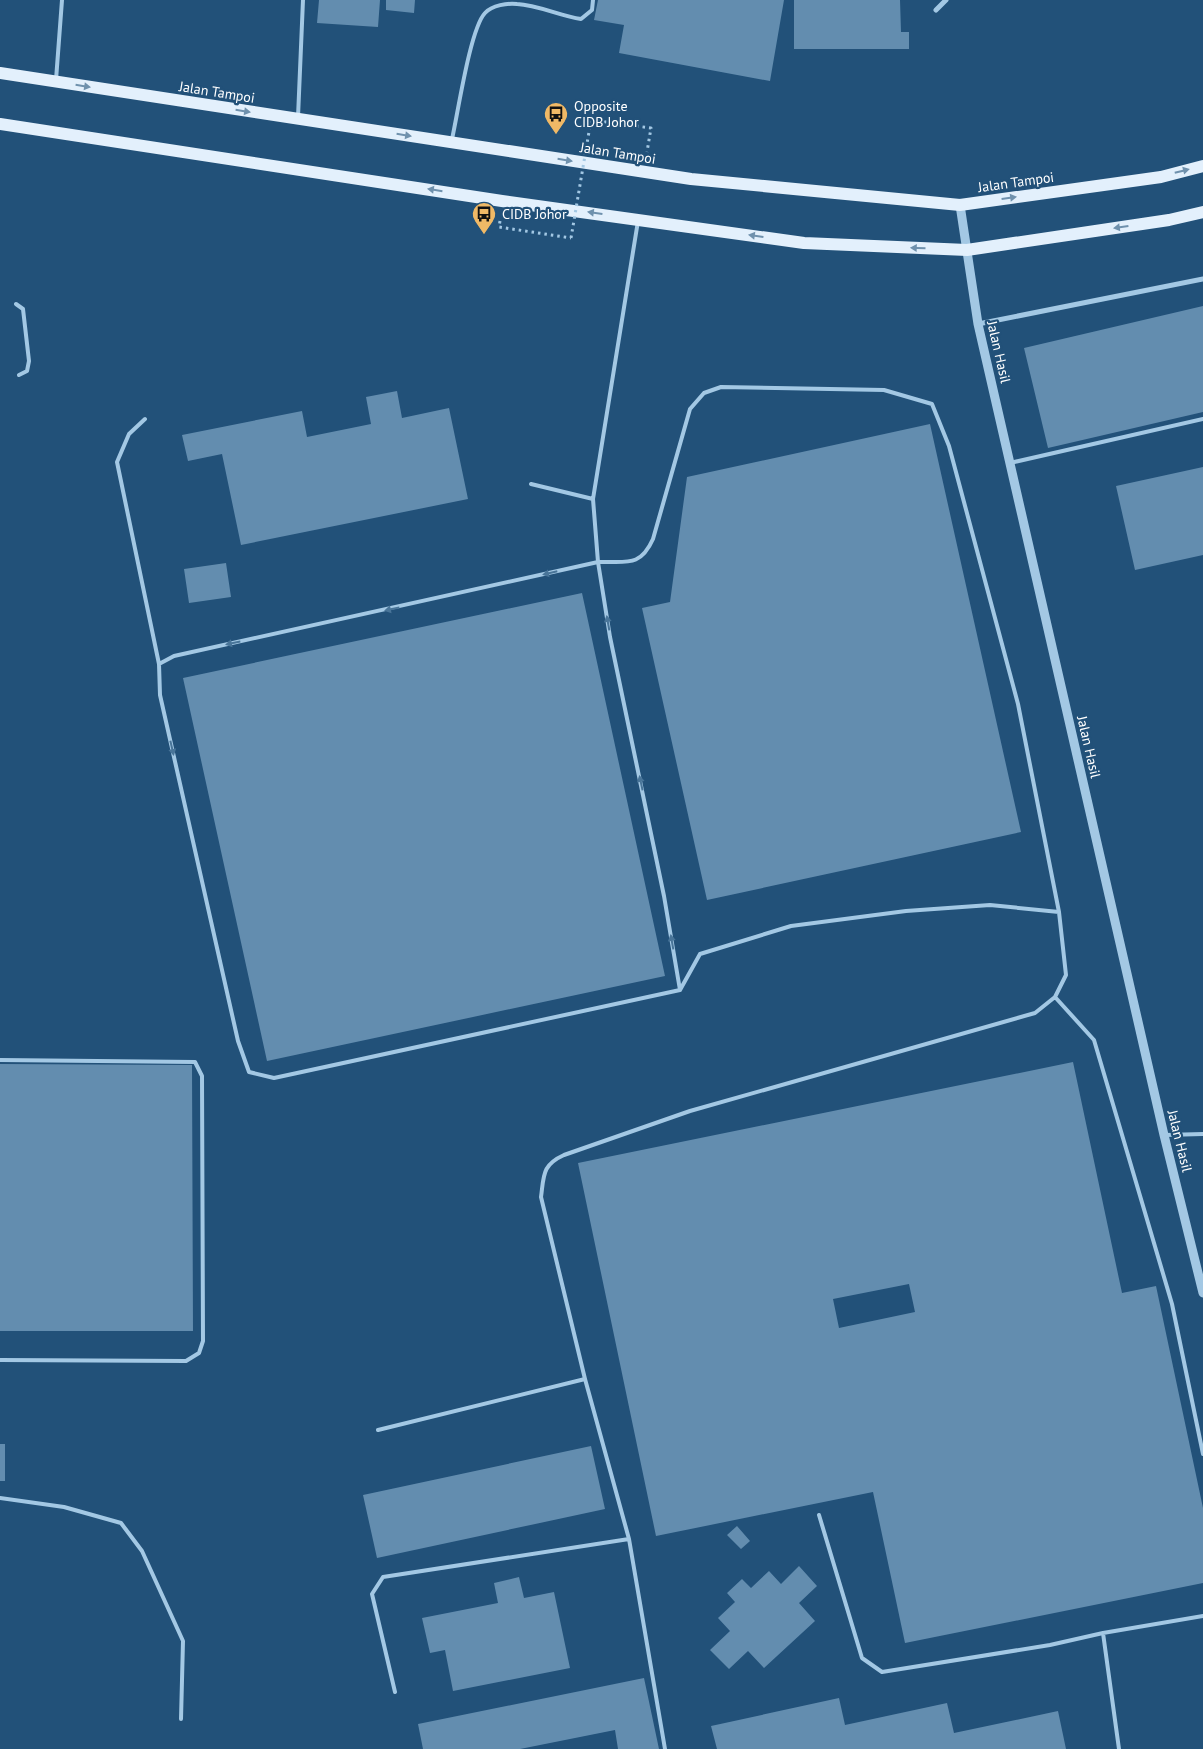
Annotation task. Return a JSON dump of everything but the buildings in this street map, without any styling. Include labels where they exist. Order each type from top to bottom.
[{"type":"main road","name":"Jalan Tampoi","points":[[0,73],[691,179],[960,205],[1161,176],[1203,166]]},
{"type":"main road","points":[[0,124],[502,201],[804,243],[967,250],[1169,220],[1203,212]]},
{"type":"street","points":[[936,10],[946,0]]},
{"type":"street","name":"Jalan Hasil","points":[[960,205],[978,324],[1164,1135],[1203,1293]]},
{"type":"street","points":[[978,324],[1203,279]]},
{"type":"lane","points":[[55,82],[62,0]]},
{"type":"lane","points":[[298,119],[303,0]]},
{"type":"lane","points":[[452,142],[474,34],[485,12],[502,4],[519,4],[563,16],[581,18],[592,10],[594,0]]},
{"type":"lane","points":[[638,219],[593,499],[598,562],[610,637],[664,896],[680,990]]},
{"type":"lane","points":[[16,304],[23,310],[29,361],[27,371],[19,375]]},
{"type":"lane","points":[[159,664],[174,656],[598,562],[637,561],[647,554],[654,539],[690,409],[704,393],[721,387],[884,390],[932,404],[949,446],[1018,704],[1059,912],[1066,975],[1055,998],[1035,1013],[690,1111],[588,1145],[553,1160],[544,1170],[541,1197],[585,1379],[629,1539],[665,1749]]},
{"type":"lane","points":[[145,419],[129,434],[117,462],[159,664],[162,704],[238,1041],[249,1072],[274,1078],[680,990],[700,954],[791,926],[906,911],[990,906],[1059,912]]},
{"type":"lane","points":[[1010,463],[1203,419]]},
{"type":"lane","points":[[531,484],[593,499]]},
{"type":"lane","points":[[1055,998],[1094,1040],[1172,1304],[1203,1454]]},
{"type":"lane","points":[[0,1060],[195,1062],[202,1076],[204,1331],[204,1341],[199,1353],[186,1361],[0,1360]]},
{"type":"lane","points":[[1164,1135],[1203,1134]]},
{"type":"lane","points":[[378,1430],[585,1379]]},
{"type":"lane","points":[[0,1498],[64,1507],[121,1522],[142,1551],[183,1641],[181,1720]]},
{"type":"lane","points":[[820,1515],[862,1658],[882,1672],[1050,1645],[1103,1633],[1203,1616]]},
{"type":"lane","points":[[395,1692],[372,1594],[382,1577],[629,1539]]},
{"type":"lane","points":[[1103,1633],[1119,1749]]},
{"type":"path","points":[[499,227],[571,238],[591,120],[651,128]]},
{"type":"place","name":"Opposite CIDB Johor","points":[[556,135]]},
{"type":"place","name":"CIDB Johor","points":[[484,235]]}]
